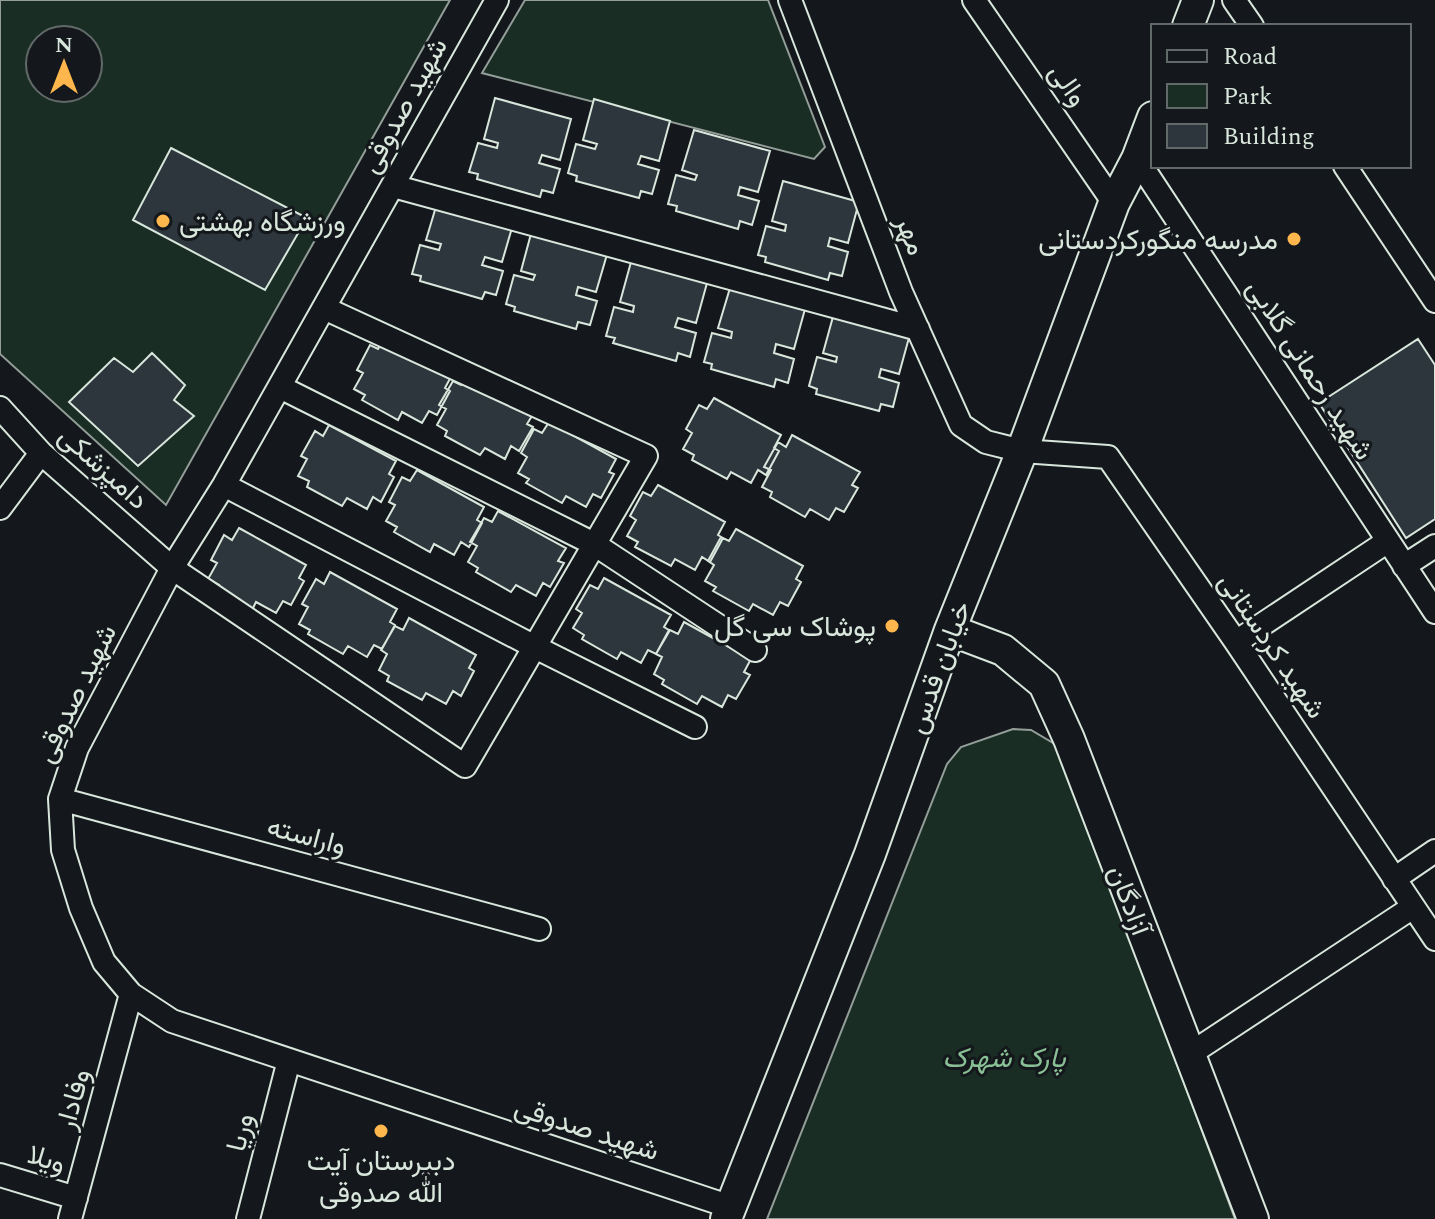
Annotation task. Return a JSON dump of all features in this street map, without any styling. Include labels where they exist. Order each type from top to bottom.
[{"type":"main road","points":[[1189,24],[1198,0]]},
{"type":"main road","name":"خیابان قدس","points":[[729,1213],[870,854],[950,630],[1022,451],[1114,203],[1137,159],[1151,122]]},
{"type":"main road","name":"آزادگان","points":[[950,630],[1003,650],[1044,684],[1069,739],[1253,1219]]},
{"type":"street","name":"شهید صدوقی","points":[[497,0],[224,485],[172,568],[77,748],[60,799],[63,850],[81,908],[104,962],[131,994],[172,1021],[729,1213]]},
{"type":"street","name":"مهر","points":[[790,0],[901,292],[961,425],[986,442],[1022,451]]},
{"type":"street","name":"والی","points":[[974,0],[1114,203]]},
{"type":"street","points":[[1234,0],[1251,24]]},
{"type":"street","name":"شهید رحمانی گلابی","points":[[1137,159],[1435,612]]},
{"type":"street","points":[[1346,168],[1435,301]]},
{"type":"street","points":[[393,186],[918,329]]},
{"type":"street","points":[[324,308],[646,456],[535,647]]},
{"type":"street","points":[[280,387],[594,544],[755,650]]},
{"type":"street","name":"دامپزشکی","points":[[0,408],[41,453],[172,568],[465,766],[535,647]]},
{"type":"street","name":"شهید کردستانی","points":[[1022,451],[1108,457],[1435,939]]},
{"type":"street","points":[[0,508],[41,453]]},
{"type":"street","points":[[224,485],[695,727]]},
{"type":"street","points":[[1236,642],[1388,541]]},
{"type":"street","points":[[1404,566],[1435,546]]},
{"type":"street","name":"واراسته","points":[[60,799],[539,929]]},
{"type":"street","points":[[1394,879],[1435,851]]},
{"type":"street","points":[[1190,1054],[1413,907]]},
{"type":"street","name":"وفادار","points":[[73,1208],[131,994]]},
{"type":"street","name":"وریا","points":[[248,1219],[289,1060]]},
{"type":"street","name":"ویلا","points":[[0,1175],[73,1208]]},
{"type":"green space","name":"ورزشگاه بهشتی","points":[[0,0],[450,0],[166,505],[0,354]]},
{"type":"green space","points":[[525,0],[768,0],[825,147],[814,159],[482,73]]},
{"type":"green space","name":"پارک شهرک","points":[[1013,729],[1031,730],[1058,746],[1235,1219],[767,1219],[947,764],[961,747]]},
{"type":"building","points":[[495,98],[571,119],[560,160],[542,155],[539,163],[560,169],[553,193],[542,190],[540,197],[477,179],[478,174],[469,172],[478,143],[497,148],[498,143],[484,139]]},
{"type":"building","points":[[594,99],[670,121],[659,161],[641,156],[638,164],[659,170],[652,194],[641,191],[639,198],[576,181],[577,176],[568,173],[576,144],[595,149],[597,144],[583,140]]},
{"type":"building","points":[[694,130],[770,151],[758,192],[740,187],[738,195],[759,201],[752,225],[740,221],[738,229],[676,211],[677,206],[668,204],[676,175],[695,180],[697,175],[682,170]]},
{"type":"building","points":[[171,148],[307,218],[265,290],[133,220]]},
{"type":"building","points":[[783,181],[859,202],[848,243],[830,238],[828,246],[848,252],[842,276],[830,273],[828,280],[765,262],[766,257],[758,255],[766,226],[785,231],[786,225],[772,221]]},
{"type":"building","points":[[438,200],[514,221],[502,262],[485,257],[482,265],[503,271],[496,295],[485,292],[482,299],[420,281],[421,276],[412,274],[420,245],[439,250],[441,244],[426,240]]},
{"type":"building","points":[[532,230],[608,251],[596,292],[578,287],[576,295],[597,301],[590,325],[578,322],[576,329],[514,311],[515,307],[506,304],[514,275],[533,280],[535,275],[521,271]]},
{"type":"building","points":[[631,262],[707,283],[696,323],[678,318],[675,327],[696,333],[690,357],[678,353],[676,361],[613,343],[615,338],[606,336],[614,307],[633,312],[634,306],[620,302]]},
{"type":"building","points":[[730,288],[805,309],[794,349],[776,344],[774,353],[794,359],[788,383],[776,379],[774,387],[711,369],[712,364],[704,362],[712,333],[731,338],[732,332],[718,328]]},
{"type":"building","points":[[834,313],[910,334],[899,374],[881,369],[879,377],[899,383],[893,407],[881,404],[879,411],[816,394],[817,389],[809,386],[817,357],[836,362],[837,357],[823,353]]},
{"type":"building","points":[[385,338],[452,375],[445,388],[450,391],[437,415],[429,411],[422,423],[402,412],[398,420],[362,400],[365,395],[354,389],[363,373],[357,370],[370,345],[378,349]]},
{"type":"building","points":[[1418,339],[1435,365],[1435,519],[1406,538],[1319,403]]},
{"type":"building","points":[[152,353],[185,385],[174,400],[194,416],[138,466],[69,402],[114,358],[133,372]]},
{"type":"building","points":[[467,374],[535,411],[527,424],[533,427],[519,451],[511,446],[505,459],[485,448],[480,455],[445,436],[447,431],[437,425],[446,409],[439,405],[453,381],[461,385]]},
{"type":"building","points":[[714,398],[781,435],[774,448],[779,451],[766,475],[758,470],[751,483],[731,472],[727,479],[692,460],[694,455],[683,449],[692,433],[686,429],[699,405],[707,409]]},
{"type":"building","points":[[549,422],[616,459],[609,472],[614,474],[601,498],[593,494],[586,507],[566,496],[562,503],[526,483],[529,479],[518,473],[527,457],[521,453],[534,429],[542,433]]},
{"type":"building","points":[[329,425],[396,461],[389,474],[394,477],[381,502],[373,497],[367,509],[347,498],[342,506],[307,487],[309,481],[298,476],[307,459],[301,456],[315,431],[323,436]]},
{"type":"building","points":[[792,435],[860,472],[852,485],[858,488],[844,512],[836,508],[829,520],[810,509],[805,517],[770,497],[772,492],[762,487],[771,470],[764,467],[778,442],[786,447]]},
{"type":"building","points":[[417,470],[484,507],[477,520],[482,523],[469,547],[461,542],[454,555],[434,544],[430,552],[394,532],[397,527],[386,521],[395,505],[389,502],[402,477],[410,481]]},
{"type":"building","points":[[658,485],[725,522],[718,535],[723,538],[710,562],[702,557],[695,570],[675,559],[671,566],[635,547],[638,542],[627,536],[636,520],[630,516],[643,492],[651,496]]},
{"type":"building","points":[[498,511],[566,548],[558,561],[564,563],[550,587],[543,583],[536,596],[516,585],[511,592],[476,572],[478,568],[468,562],[477,546],[470,542],[484,518],[492,522]]},
{"type":"building","points":[[239,528],[306,565],[299,578],[304,581],[291,605],[283,601],[276,613],[256,602],[252,610],[216,590],[219,585],[208,579],[217,563],[211,560],[224,535],[232,540]]},
{"type":"building","points":[[736,529],[803,566],[796,579],[801,582],[788,606],[780,602],[773,615],[753,604],[749,611],[713,591],[716,587],[705,581],[714,565],[708,561],[721,537],[729,541]]},
{"type":"building","points":[[330,572],[397,609],[390,622],[395,625],[382,649],[374,645],[367,657],[348,646],[343,654],[308,634],[310,630],[299,624],[308,607],[302,604],[316,579],[324,584]]},
{"type":"building","points":[[604,578],[671,615],[664,627],[669,630],[656,654],[648,650],[641,663],[621,652],[617,659],[582,639],[584,635],[573,628],[582,613],[576,609],[590,585],[598,589]]},
{"type":"building","points":[[409,618],[476,655],[469,668],[474,671],[461,696],[453,691],[446,704],[426,693],[422,700],[387,681],[389,676],[379,670],[387,654],[381,650],[395,626],[403,630]]},
{"type":"building","points":[[684,622],[751,659],[744,672],[750,675],[736,699],[728,695],[722,707],[702,696],[697,704],[662,684],[664,680],[654,674],[662,657],[656,654],[670,630],[678,634]]},
{"type":"place","name":"ورزشگاه بهشتی","points":[[163,221]]},
{"type":"place","name":"مدرسه منگورکردستانی","points":[[1294,239]]},
{"type":"place","name":"پوشاک سی گل","points":[[892,626]]},
{"type":"place","name":"دبیرستان آیت الله صدوقی","points":[[381,1131]]}]
